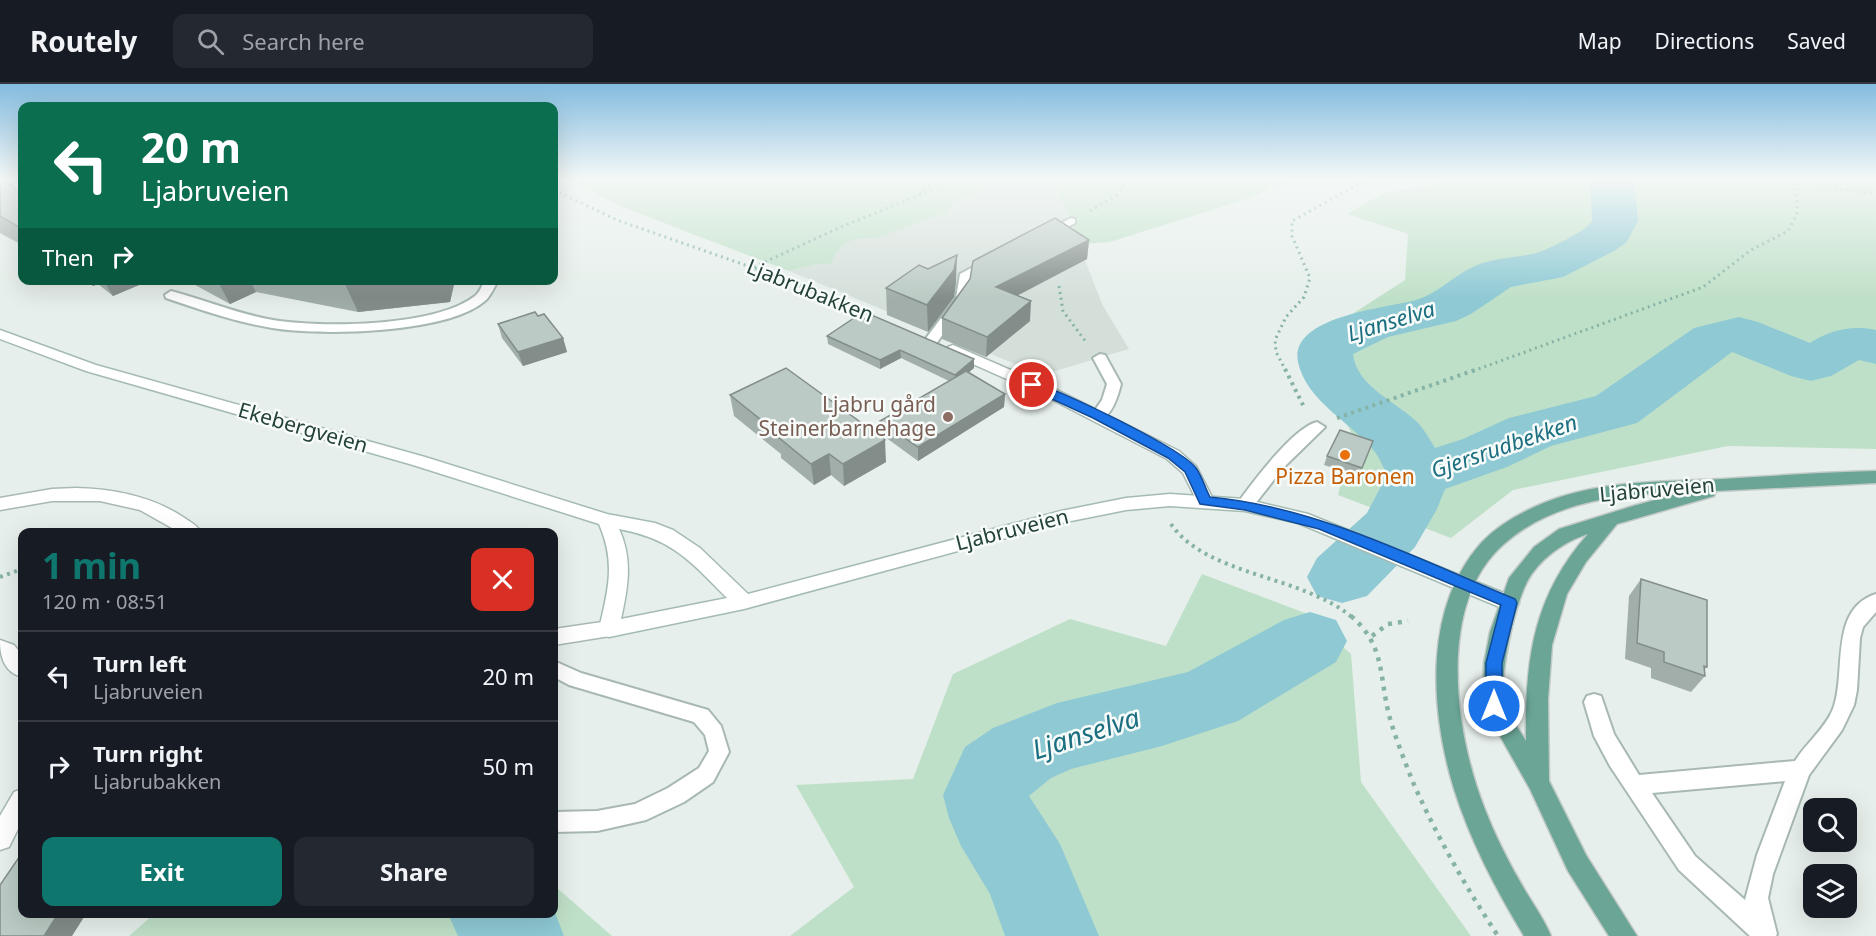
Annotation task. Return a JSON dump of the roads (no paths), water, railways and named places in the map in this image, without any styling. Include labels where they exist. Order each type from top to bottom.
[{"type":"main road","name":"Ljabrubakken","points":[[874,316],[1098,416],[1183,462],[1190,470],[1205,501]]},
{"type":"main road","name":"Ekebergveien","points":[[0,334],[92,368],[419,461],[606,520],[649,528],[674,539],[693,553],[744,602]]},
{"type":"main road","name":"Ljabruveien","points":[[1465,584],[1489,548],[1503,535],[1566,502],[1622,490],[1876,477]]},
{"type":"main road","name":"Ljabruveien","points":[[558,636],[609,629],[744,602],[1005,530],[1085,511],[1145,501],[1205,501],[1245,505],[1302,518],[1341,532],[1509,603],[1519,578],[1541,552],[1566,534],[1610,519],[1739,484]]},
{"type":"main road","points":[[0,504],[60,495],[116,496],[150,506],[186,528]]},
{"type":"main road","name":"Ljabruveien","points":[[1538,782],[1536,683],[1550,613],[1569,570],[1610,519]]},
{"type":"main road","points":[[606,520],[616,538],[622,563],[609,629]]},
{"type":"main road","points":[[1465,584],[1453,620],[1446,687],[1453,740],[1466,790],[1488,843],[1510,889],[1539,936]]},
{"type":"main road","points":[[1509,603],[1494,663],[1494,706],[1538,782],[1577,863],[1624,936]]},
{"type":"main road","points":[[0,648],[7,651],[18,664]]},
{"type":"main road","points":[[0,839],[18,806]]},
{"type":"lane","points":[[1032,240],[1071,221]]},
{"type":"lane","points":[[931,340],[962,297],[964,277],[1004,254]]},
{"type":"lane","points":[[171,295],[216,311],[275,324],[370,327],[428,320],[454,313],[473,305],[488,294],[491,285]]},
{"type":"lane","points":[[1098,416],[1109,401],[1114,384],[1100,358]]},
{"type":"lane","points":[[1245,505],[1268,472],[1317,427]]},
{"type":"lane","points":[[1594,702],[1605,736],[1634,785],[1687,863],[1765,934],[1756,897],[1768,857],[1801,769],[1829,736],[1844,705],[1849,684],[1848,645],[1857,621],[1876,601]]},
{"type":"lane","points":[[558,671],[576,679],[701,716],[714,732],[719,752],[706,775],[676,795],[638,813],[597,821],[558,822]]},
{"type":"lane","points":[[1634,785],[1801,769]]},
{"type":"waterway","name":"Ljanselva","points":[[1419,475],[1398,439],[1351,398],[1331,375],[1326,362],[1325,348],[1357,330],[1437,310],[1453,303],[1493,276],[1546,266],[1609,233],[1615,219]]},
{"type":"waterway","name":"Gjersrudbekken","points":[[1419,475],[1485,453],[1530,432],[1616,410],[1713,340],[1739,333],[1811,364],[1847,345],[1864,344],[1876,347]]},
{"type":"waterway","name":"Ljanselva","points":[[1342,577],[1391,530],[1404,509],[1419,475]]},
{"type":"waterway","name":"Ljanselva","points":[[1052,936],[1028,874],[992,818],[986,795],[995,773],[1022,753],[1057,738],[1162,713],[1210,698],[1310,641]]},
{"type":"waterway","name":"Ljanselva","points":[[499,918],[517,936]]},
{"type":"place","name":"Ljabru gård Steinerbarnehage","points":[[948,417]]},
{"type":"place","name":"Pizza Baronen","points":[[1345,455]]}]
